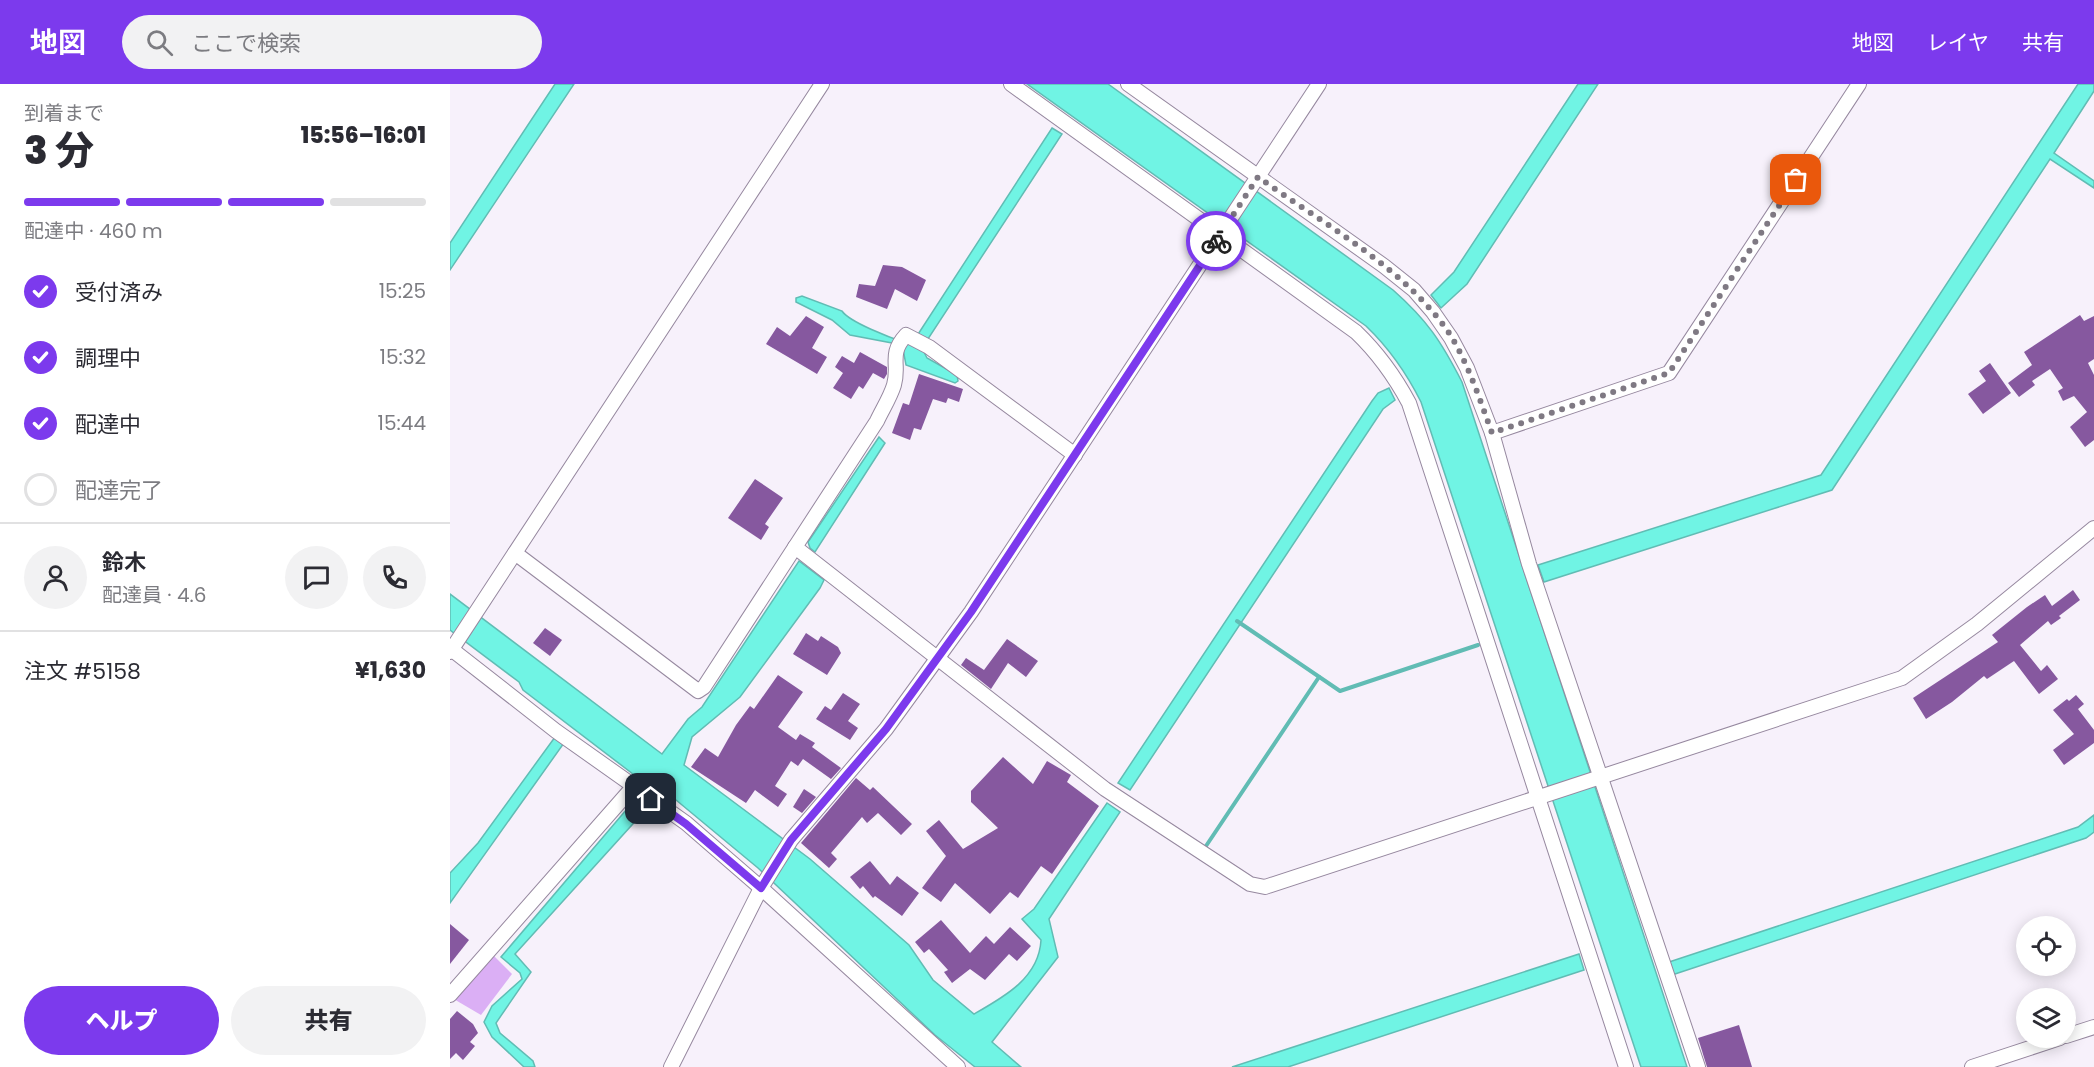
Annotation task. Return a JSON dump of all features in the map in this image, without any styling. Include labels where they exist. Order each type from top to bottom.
[{"type":"street","points":[[822,84],[452,647],[763,884],[958,1067]]},
{"type":"street","points":[[1011,84],[1222,232],[1356,332],[1378,353],[1395,375],[1408,403],[1541,797],[1626,1067]]},
{"type":"street","points":[[1128,84],[1255,182],[1414,290],[1451,338],[1467,368],[1492,433],[1529,564],[1599,778],[1698,1067]]},
{"type":"street","points":[[671,1067],[763,884],[791,840],[886,729],[971,612],[1319,84]]},
{"type":"street","points":[[1492,433],[1669,373],[1859,84]]},
{"type":"street","points":[[515,553],[698,690],[704,687],[877,421],[894,384],[893,358],[903,341],[929,347],[1075,455]]},
{"type":"street","points":[[795,547],[1105,789],[1256,887],[1265,887],[1902,678],[1977,624],[2094,528]]},
{"type":"street","points":[[450,995],[633,787]]},
{"type":"street","points":[[2076,1033],[2094,1027]]},
{"type":"street","points":[[1972,1067],[2030,1048]]},
{"type":"shaded area","points":[[555,84],[574,84],[450,270],[450,243]]},
{"type":"shaded area","points":[[1027,84],[1108,84],[1393,290],[1424,321],[1440,343],[1462,382],[1687,1067],[1641,1067],[1421,402],[1403,371],[1383,343],[1366,326]]},
{"type":"shaded area","points":[[1578,84],[1598,84],[1467,284],[1441,308],[1431,295],[1454,272]]},
{"type":"shaded area","points":[[2078,84],[2094,84],[2094,91],[2054,153],[2094,181],[2094,188],[2050,159],[1832,490],[1544,582],[1538,565],[1821,475]]},
{"type":"shaded area","points":[[1052,128],[1062,134],[922,348],[927,358],[957,375],[958,381],[955,383],[906,365],[903,349],[892,343],[850,335],[832,320],[796,302],[796,298],[802,296],[842,311],[861,325],[881,334],[906,343],[913,342]]},
{"type":"shaded area","points":[[1389,388],[1395,400],[1383,409],[1130,790],[1118,783],[1372,401],[1378,393]]},
{"type":"shaded area","points":[[879,437],[885,443],[815,552],[810,548],[808,542]]},
{"type":"shaded area","points":[[799,561],[824,580],[820,588],[740,697],[692,737],[684,765],[810,859],[909,945],[933,980],[974,1014],[997,1001],[1027,976],[1039,953],[1041,940],[1022,919],[1034,909],[1107,803],[1120,812],[1049,919],[1058,957],[992,1042],[1021,1067],[975,1067],[935,1035],[758,868],[670,795],[663,797],[523,690],[519,682],[450,630],[450,594],[662,754],[688,719],[702,707]]},
{"type":"shaded area","points":[[555,737],[564,743],[450,903],[450,873],[478,843]]},
{"type":"shaded area","points":[[638,796],[650,805],[515,954],[531,972],[496,1023],[500,1033],[533,1061],[535,1067],[524,1067],[492,1037],[484,1022],[492,1006],[522,979],[520,973],[501,957]]},
{"type":"shaded area","points":[[2094,815],[2094,832],[2086,838],[1672,975],[1669,962],[2078,827]]},
{"type":"shaded area","points":[[492,954],[512,974],[481,1015],[452,998]]},
{"type":"shaded area","points":[[1579,954],[1584,970],[1288,1067],[1232,1067]]},
{"type":"building","points":[[883,265],[902,267],[926,280],[917,301],[895,289],[887,309],[856,297],[859,284],[875,286]]},
{"type":"building","points":[[2080,315],[2084,321],[2094,316],[2094,359],[2088,363],[2094,375],[2094,440],[2085,447],[2070,427],[2087,412],[2074,396],[2063,401],[2058,391],[2063,388],[2050,369],[2032,381],[2035,385],[2019,397],[2008,383],[2032,365],[2024,352]]},
{"type":"building","points":[[806,316],[824,327],[812,348],[827,357],[817,374],[766,344],[777,327],[790,336]]},
{"type":"building","points":[[860,352],[887,367],[887,374],[884,379],[873,373],[863,389],[859,386],[851,399],[833,388],[843,373],[835,367],[842,356],[854,363]]},
{"type":"building","points":[[1990,363],[2011,393],[1983,414],[1968,394],[1986,381],[1979,371]]},
{"type":"building","points":[[919,374],[963,389],[959,402],[948,398],[946,403],[933,399],[921,430],[914,428],[910,440],[892,433],[903,403],[909,405]]},
{"type":"building","points":[[755,479],[783,498],[765,524],[769,527],[761,540],[728,518]]},
{"type":"building","points":[[2073,590],[2080,600],[2059,616],[2061,618],[2051,625],[2048,621],[2020,645],[2041,671],[2047,665],[2058,679],[2039,694],[2014,661],[1987,679],[1984,676],[1952,702],[1926,719],[1913,698],[1998,642],[1992,635],[2027,607],[2045,595],[2052,606]]},
{"type":"building","points":[[545,628],[562,640],[550,656],[533,643]]},
{"type":"building","points":[[806,633],[818,641],[821,636],[838,647],[841,653],[827,675],[793,654]]},
{"type":"building","points":[[1007,639],[1038,661],[1026,677],[1008,663],[991,689],[961,665],[966,658],[984,670]]},
{"type":"building","points":[[778,675],[803,692],[778,727],[796,740],[800,734],[815,743],[812,747],[841,768],[831,779],[803,759],[798,766],[791,761],[775,786],[787,794],[778,807],[755,790],[746,803],[691,767],[705,748],[718,757],[736,725],[750,706],[754,709]]},
{"type":"building","points":[[843,693],[860,704],[848,721],[858,728],[850,740],[816,719],[825,706],[831,710]]},
{"type":"building","points":[[2076,695],[2084,704],[2078,709],[2094,730],[2094,743],[2064,765],[2053,750],[2074,734],[2053,710]]},
{"type":"building","points":[[1003,757],[1033,784],[1047,761],[1071,775],[1067,782],[1099,806],[1052,874],[1041,866],[1018,898],[1010,892],[990,914],[955,883],[941,902],[922,888],[946,856],[926,831],[939,820],[963,849],[998,828],[971,802],[971,791]]},
{"type":"building","points":[[856,778],[870,790],[873,787],[912,824],[901,835],[878,813],[867,823],[862,817],[831,853],[837,859],[829,868],[801,843]]},
{"type":"building","points":[[804,789],[816,797],[802,813],[793,807]]},
{"type":"building","points":[[870,861],[890,885],[897,876],[919,893],[902,916],[875,896],[873,898],[863,886],[860,889],[850,877]]},
{"type":"building","points":[[941,920],[970,953],[986,936],[994,944],[1010,927],[1031,946],[1017,961],[1009,954],[985,980],[970,969],[952,983],[944,972],[948,970],[929,949],[924,953],[915,942]]},
{"type":"building","points":[[450,924],[469,940],[450,964]]},
{"type":"building","points":[[457,1011],[473,1024],[478,1033],[470,1042],[475,1046],[463,1060],[456,1053],[450,1059],[450,1019]]},
{"type":"building","points":[[1739,1025],[1752,1067],[1707,1067],[1698,1038]]},
{"type":"waterway","points":[[1237,621],[1340,691],[1478,645]]},
{"type":"waterway","points":[[1206,846],[1319,677]]},
{"type":"way so far","points":[[1216,241],[1258,177],[1384,266],[1414,290],[1451,338],[1467,368],[1492,433],[1669,373],[1796,180]]},
{"type":"route","points":[[651,799],[686,824],[761,888],[791,840],[886,729],[971,612],[1216,241]]}]
